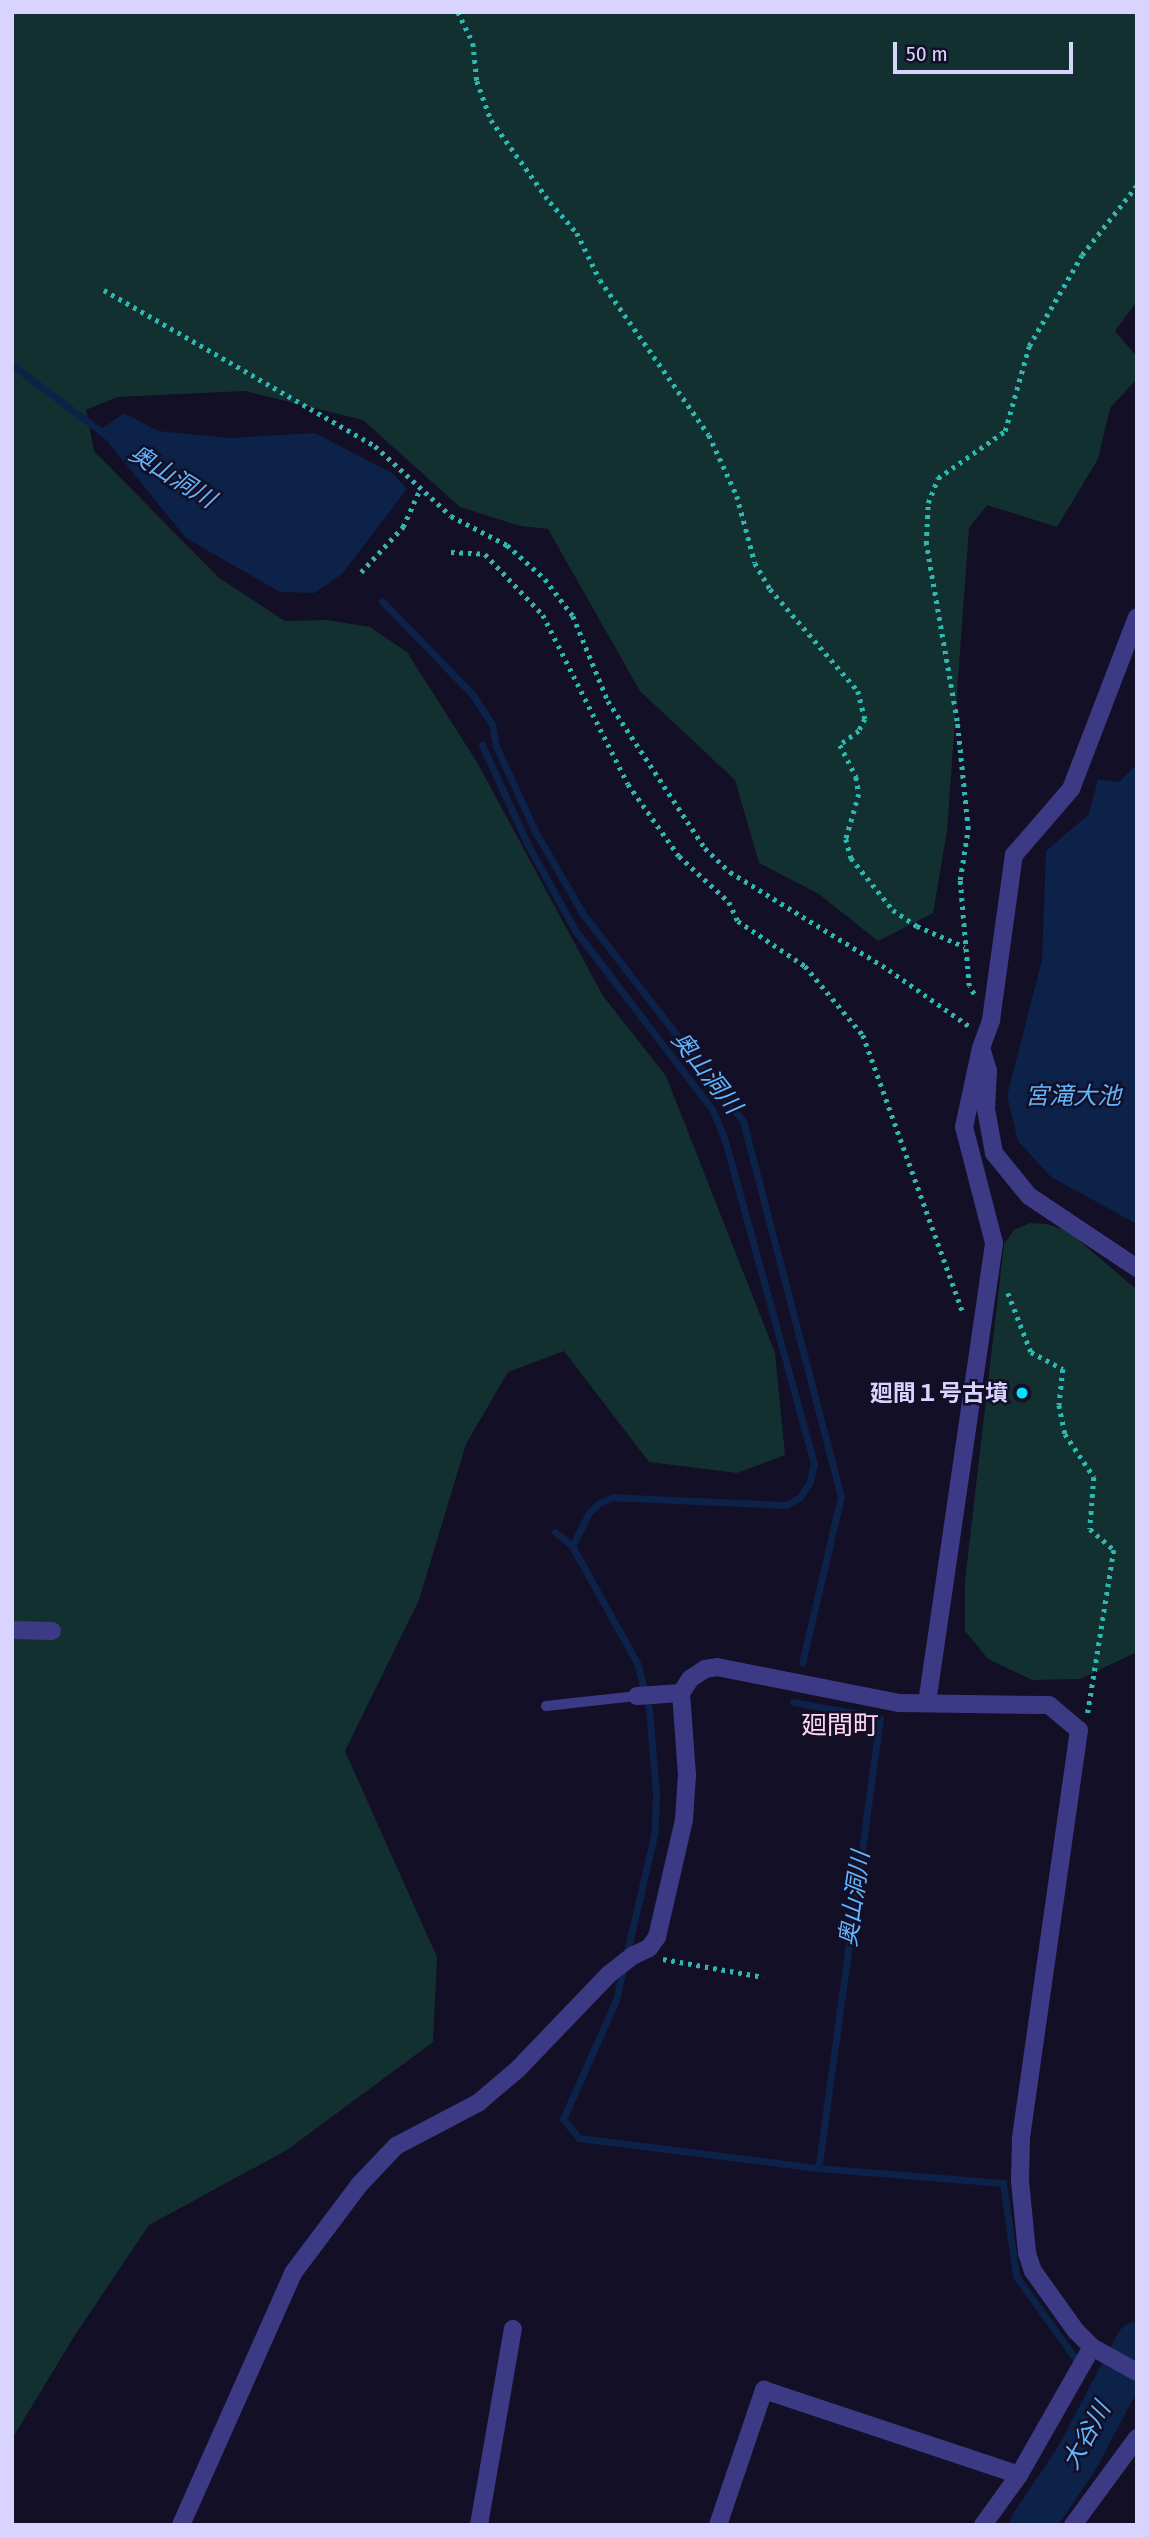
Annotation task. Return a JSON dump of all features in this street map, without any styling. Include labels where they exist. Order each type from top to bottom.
[{"type":"street","points":[[927,1703],[994,1243],[964,1127],[986,1035],[1014,855],[1071,789],[1137,617]]},
{"type":"street","points":[[986,1035],[986,1109],[994,1153],[1029,1196],[1137,1268]]},
{"type":"street","points":[[12,1630],[52,1631]]},
{"type":"street","points":[[181,2525],[293,2273],[359,2185],[396,2146],[478,2103],[518,2070],[614,1970],[632,1956],[649,1948],[657,1937],[684,1820],[687,1775],[681,1693],[690,1679],[705,1669],[717,1667],[899,1703],[1049,1705],[1079,1730],[1021,2139],[1020,2181],[1027,2253],[1033,2271],[1076,2331],[1092,2347],[1137,2372]]},
{"type":"street","points":[[637,1696],[681,1693]]},
{"type":"street","points":[[479,2525],[513,2329]]},
{"type":"street","points":[[983,2525],[1019,2475],[1092,2347]]},
{"type":"street","points":[[718,2525],[764,2390],[1019,2475]]},
{"type":"street","points":[[1073,2525],[1137,2438]]},
{"type":"lane","points":[[546,1706],[637,1696]]},
{"type":"path","points":[[458,12],[473,43],[477,81],[491,120],[550,202],[576,233],[600,280],[709,435],[737,496],[755,563],[770,589],[858,691],[865,719],[859,732],[840,744],[856,777],[859,794],[846,839],[851,858],[893,910],[916,926],[965,947]]},
{"type":"path","points":[[986,1035],[969,986],[960,880],[968,829],[957,721],[926,544],[928,503],[938,478],[1005,431],[1029,346],[1082,255],[1137,185]]},
{"type":"path","points":[[104,290],[375,446],[451,516],[507,545],[545,579],[573,616],[608,701],[705,848],[730,872],[889,970],[986,1035]]},
{"type":"path","points":[[361,572],[403,527],[420,489]]},
{"type":"path","points":[[451,552],[485,554],[543,615],[628,784],[679,856],[729,902],[738,920],[805,966],[863,1035],[964,1315]]},
{"type":"path","points":[[989,1286],[1006,1289],[1031,1352],[1063,1369],[1059,1405],[1065,1434],[1094,1477],[1090,1529],[1114,1549],[1089,1711],[1079,1730]]},
{"type":"path","points":[[649,1948],[662,1959],[763,1977]]},
{"type":"green space","points":[[12,12],[1137,12],[1137,301],[1115,331],[1137,357],[1137,379],[1110,408],[1098,459],[1057,527],[987,505],[969,528],[947,831],[933,913],[878,941],[819,894],[759,863],[735,780],[640,691],[548,529],[520,526],[460,507],[363,420],[245,391],[117,397],[86,410],[94,451],[219,578],[285,621],[327,620],[370,627],[407,652],[478,764],[603,996],[666,1076],[775,1353],[785,1455],[737,1473],[649,1462],[564,1351],[508,1372],[466,1444],[419,1600],[345,1751],[437,1957],[433,2042],[287,2150],[149,2225],[75,2335],[12,2439]]},
{"type":"green space","points":[[1030,1223],[1047,1224],[1069,1232],[1137,1290],[1137,1652],[1080,1679],[1032,1680],[988,1659],[965,1631],[965,1581],[1004,1244],[1014,1230]]},
{"type":"water","points":[[124,413],[158,431],[230,438],[315,433],[392,473],[407,489],[342,574],[314,593],[280,592],[186,538],[99,431]]},
{"type":"water","name":"宮滝大池","points":[[1137,764],[1137,1224],[1051,1177],[1018,1141],[1007,1096],[1042,960],[1046,851],[1089,814],[1098,779],[1119,782]]},
{"type":"waterway","name":"奥山洞川","points":[[12,365],[107,436]]},
{"type":"waterway","name":"奥山洞川","points":[[382,601],[473,695],[492,724],[496,746],[535,831],[583,914],[743,1121],[841,1496],[802,1663]]},
{"type":"waterway","points":[[482,745],[528,845],[575,930],[712,1109],[724,1137],[814,1463],[809,1484],[800,1497],[786,1505],[613,1497],[599,1503],[589,1513],[572,1546]]},
{"type":"waterway","points":[[555,1532],[572,1546],[637,1663],[649,1708],[656,1794],[655,1831],[616,2000],[563,2119],[579,2138],[818,2168],[1003,2183],[1016,2276],[1075,2358]]},
{"type":"waterway","name":"奥山洞川","points":[[793,1702],[880,1718],[818,2168]]},
{"type":"waterway","name":"大谷川","points":[[1032,2525],[1077,2458],[1137,2344]]},
{"type":"waterway","points":[[1094,2384],[1107,2401]]},
{"type":"place","name":"廻間１号古墳","points":[[1022,1393]]},
{"type":"district","name":"廻間町","points":[[840,1726]]}]
